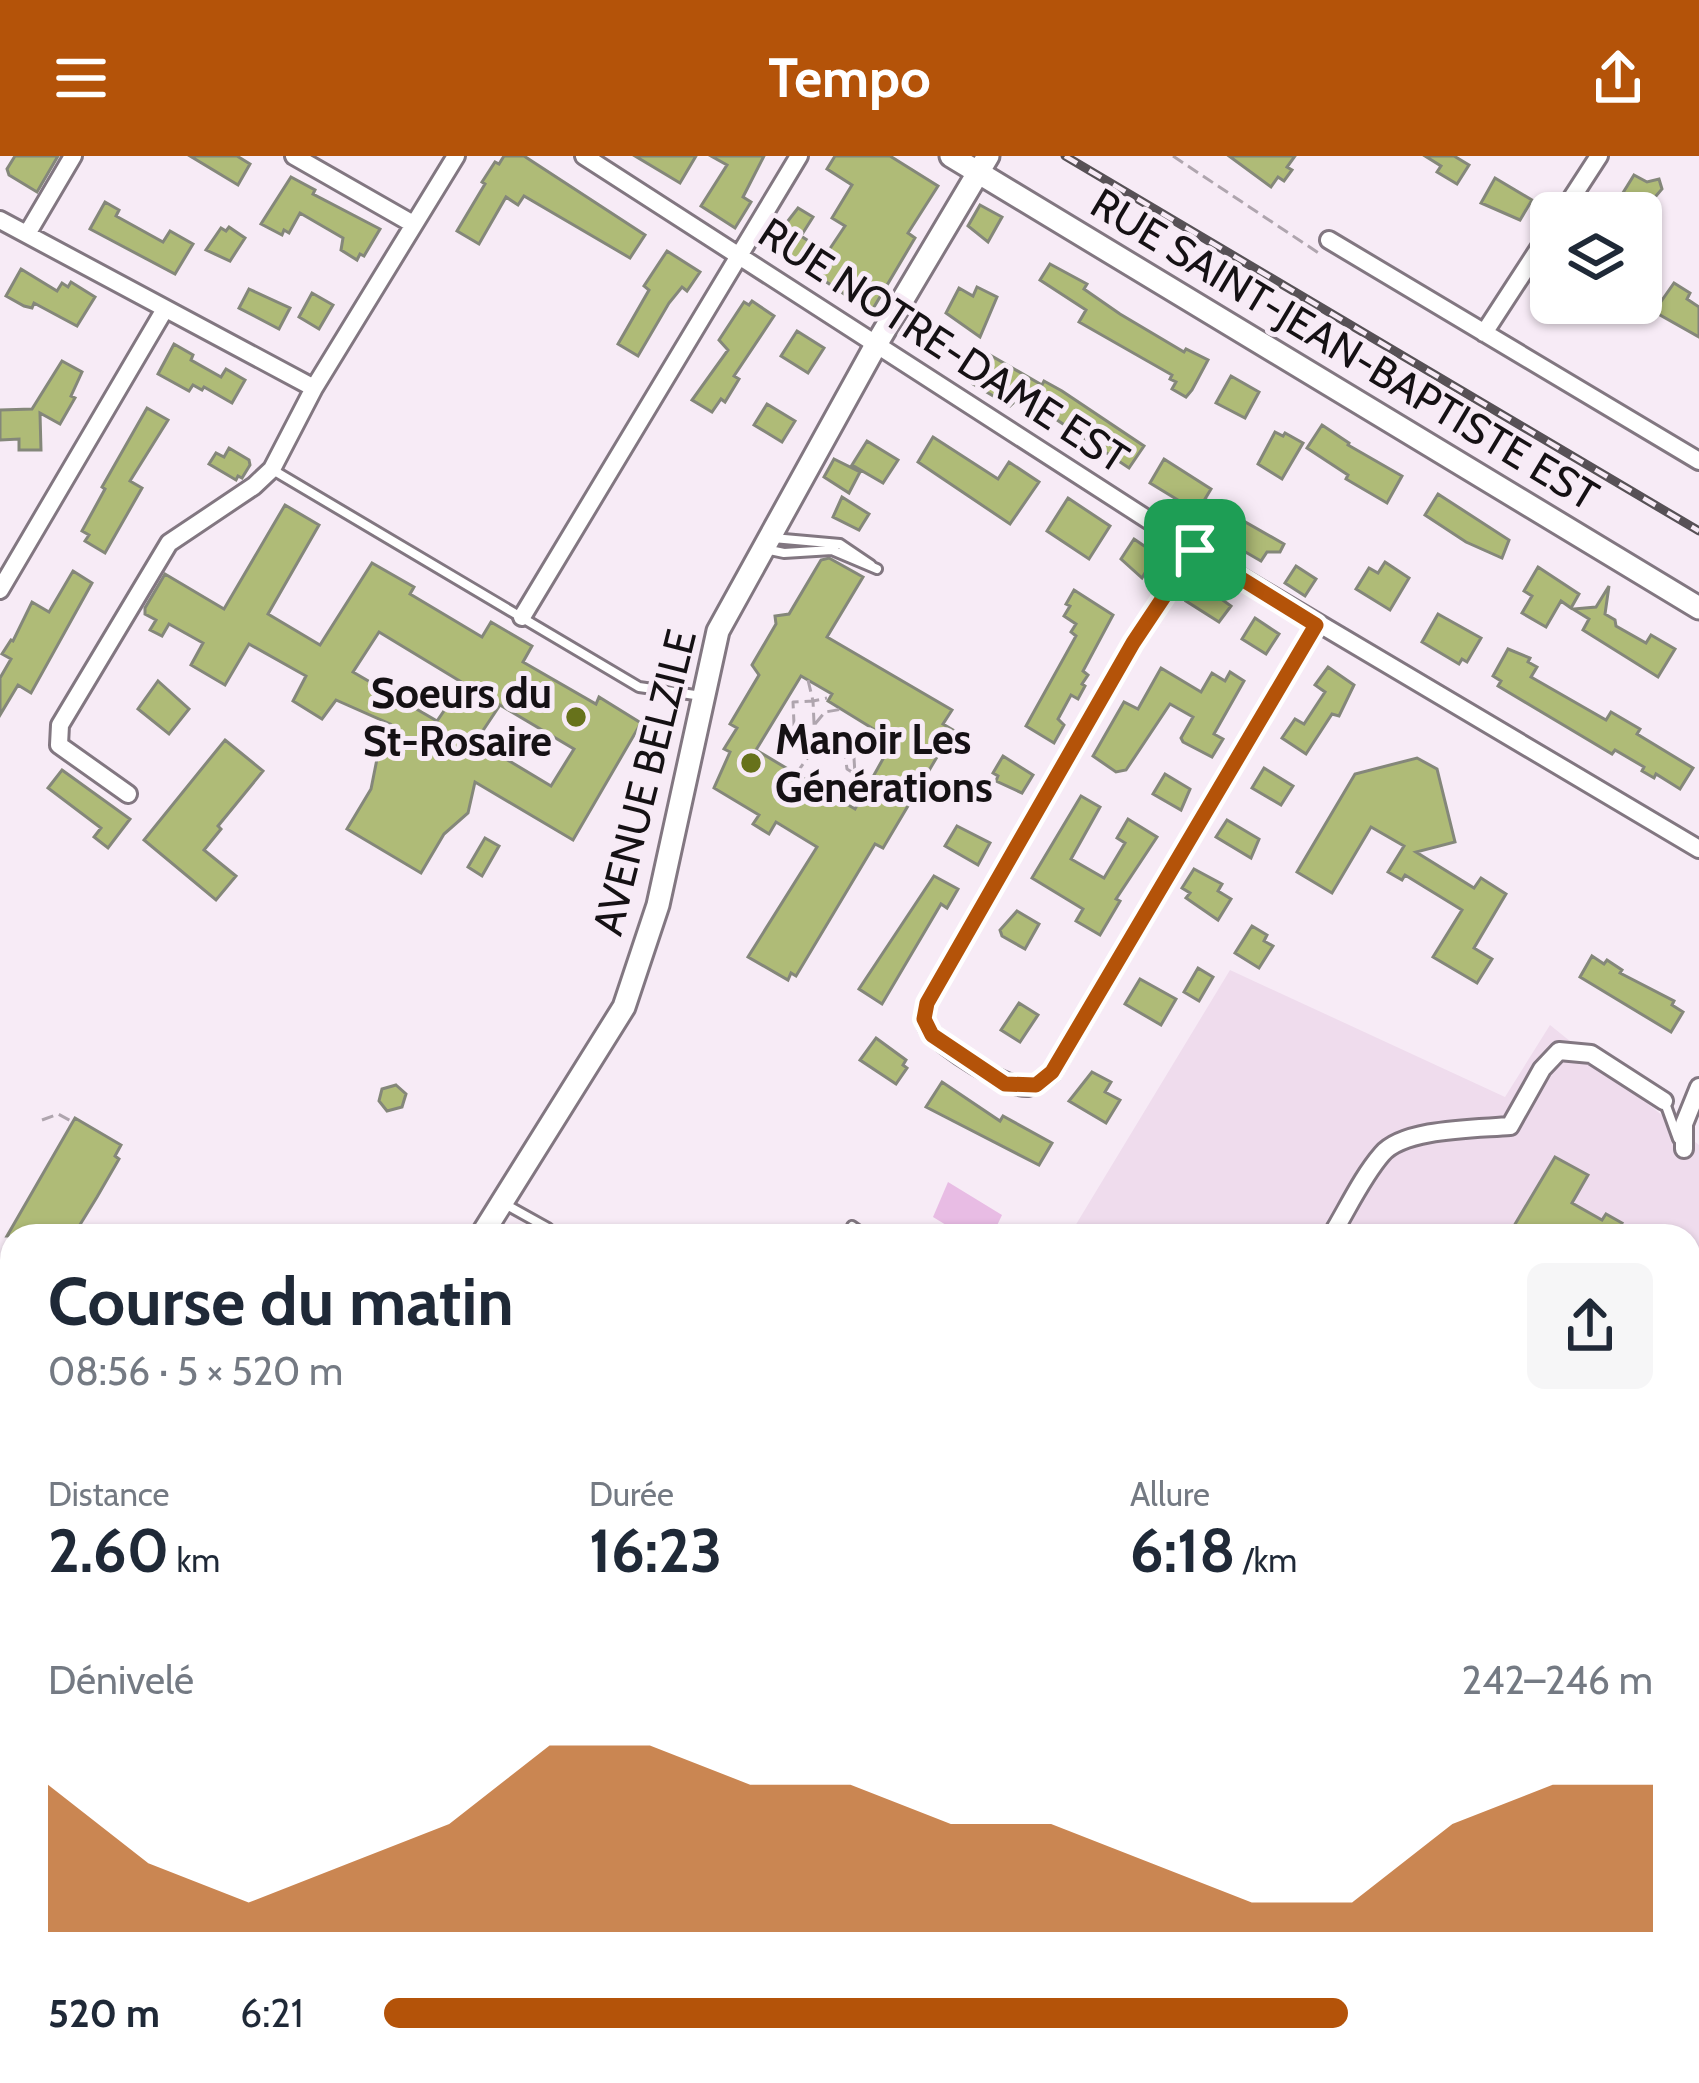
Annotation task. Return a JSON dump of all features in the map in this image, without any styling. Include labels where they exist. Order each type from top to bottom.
[{"type":"street","points":[[27,235],[73,156]]},
{"type":"street","points":[[294,156],[413,224]]},
{"type":"street","points":[[128,794],[59,745],[60,725],[170,543],[272,469],[314,388],[456,156]]},
{"type":"street","name":"RUE NOTRE-DAME EST","points":[[584,156],[1195,550],[1699,849]]},
{"type":"street","points":[[521,617],[799,156]]},
{"type":"street","name":"RUE SAINT-JEAN-BAPTISTE EST","points":[[951,156],[983,164],[1699,608]]},
{"type":"street","points":[[1576,192],[1599,156]]},
{"type":"street","name":"AVENUE BELZILE","points":[[489,1224],[607,1049],[647,945],[718,631],[983,164]]},
{"type":"street","points":[[0,220],[314,388]]},
{"type":"street","points":[[1329,240],[1699,461]]},
{"type":"street","points":[[1484,333],[1530,262]]},
{"type":"street","points":[[0,590],[165,309]]},
{"type":"street","points":[[1195,550],[1133,643],[927,1003],[924,1019],[932,1035],[1005,1084],[1036,1085],[1052,1072],[1316,625]]},
{"type":"street","points":[[1338,1224],[1383,1152],[1402,1140],[1428,1134],[1510,1126],[1542,1069],[1559,1051],[1591,1054],[1664,1101]]},
{"type":"street","points":[[1692,1156],[1684,1124],[1699,1087]]},
{"type":"lane","points":[[272,469],[640,687],[702,696]]},
{"type":"lane","points":[[767,543],[840,544],[877,569],[832,550],[784,553],[767,543]]},
{"type":"lane","points":[[1664,1101],[1692,1156]]},
{"type":"lane","points":[[502,1203],[541,1224]]},
{"type":"path","points":[[1173,156],[1316,255],[1347,250]]},
{"type":"path","points":[[796,774],[816,745],[808,680]]},
{"type":"path","points":[[827,698],[793,702],[795,746],[844,748],[866,743],[875,747],[900,738]]},
{"type":"path","points":[[814,725],[825,712],[843,709]]},
{"type":"path","points":[[42,1120],[58,1114],[73,1122]]},
{"type":"shaded area","points":[[1230,970],[1505,1097],[1550,1025],[1699,1145],[1699,1224],[1076,1224]]},
{"type":"shaded area","points":[[948,1182],[1002,1215],[998,1224],[944,1224],[933,1217]]},
{"type":"building","points":[[15,156],[58,156],[37,192],[9,175],[7,169]]},
{"type":"building","points":[[190,156],[237,156],[250,164],[238,185]]},
{"type":"building","points":[[504,156],[524,156],[645,235],[630,258],[524,196],[518,205],[506,197],[479,244],[457,231],[482,182]]},
{"type":"building","points":[[635,156],[696,156],[680,183]]},
{"type":"building","points":[[711,156],[764,156],[743,197],[751,202],[735,228],[701,206],[727,165]]},
{"type":"building","points":[[835,156],[890,156],[938,186],[908,233],[915,238],[871,312],[770,244],[798,208],[813,217],[801,236],[827,253],[845,226],[832,218],[852,185],[827,169]]},
{"type":"building","points":[[1229,156],[1295,156],[1284,181],[1278,177],[1271,187]]},
{"type":"building","points":[[1425,156],[1454,156],[1469,165],[1457,184],[1437,172],[1441,166]]},
{"type":"building","points":[[1634,175],[1647,182],[1659,179],[1662,189],[1659,192],[1623,192]]},
{"type":"building","points":[[291,177],[380,229],[364,256],[360,254],[357,260],[341,250],[343,238],[300,213],[289,233],[284,230],[282,235],[261,224]]},
{"type":"building","points":[[1495,178],[1530,199],[1520,220],[1481,203]]},
{"type":"building","points":[[105,202],[119,210],[116,216],[163,242],[170,231],[193,244],[175,274],[90,229]]},
{"type":"building","points":[[980,205],[1002,217],[988,242],[968,226]]},
{"type":"building","points":[[229,227],[245,238],[230,261],[206,250],[221,228]]},
{"type":"building","points":[[667,251],[700,272],[687,291],[682,287],[669,303],[638,356],[618,344],[649,290],[644,286]]},
{"type":"building","points":[[1050,264],[1087,284],[1084,289],[1120,314],[1184,352],[1208,360],[1186,397],[1172,389],[1176,382],[1170,379],[1172,375],[1079,322],[1086,310],[1040,280]]},
{"type":"building","points":[[21,269],[57,291],[62,283],[68,287],[71,282],[95,297],[77,326],[34,303],[32,308],[24,306],[6,296]]},
{"type":"building","points":[[1674,283],[1690,293],[1687,299],[1699,307],[1699,337],[1662,316],[1662,300]]},
{"type":"building","points":[[977,287],[997,297],[980,337],[946,313],[959,288],[973,296]]},
{"type":"building","points":[[249,289],[290,308],[279,329],[239,308]]},
{"type":"building","points":[[312,293],[333,305],[319,329],[299,317]]},
{"type":"building","points":[[752,301],[774,316],[734,376],[739,379],[725,402],[721,399],[712,412],[692,400],[728,350],[719,340],[744,302]]},
{"type":"building","points":[[797,331],[824,348],[808,373],[781,356]]},
{"type":"building","points":[[174,344],[221,377],[226,369],[245,380],[232,403],[204,387],[193,385],[189,391],[158,374]]},
{"type":"building","points":[[990,355],[1062,391],[1144,446],[1129,468],[1021,396],[1010,406],[973,384]]},
{"type":"building","points":[[62,361],[82,372],[71,396],[75,398],[60,424],[40,413],[41,450],[19,450],[19,439],[0,440],[0,410],[32,409]]},
{"type":"building","points":[[1231,376],[1259,392],[1245,418],[1216,403]]},
{"type":"building","points":[[767,404],[795,421],[782,442],[754,425]]},
{"type":"building","points":[[147,408],[168,420],[130,481],[142,488],[105,553],[85,541],[89,535],[82,531]]},
{"type":"building","points":[[1322,425],[1402,476],[1387,503],[1307,448]]},
{"type":"building","points":[[1275,432],[1303,443],[1282,479],[1258,464]]},
{"type":"building","points":[[933,437],[998,479],[1009,462],[1039,482],[1010,524],[918,462]]},
{"type":"building","points":[[867,441],[898,460],[883,483],[852,465]]},
{"type":"building","points":[[229,448],[249,460],[242,478],[236,480],[209,464],[216,453],[224,457]]},
{"type":"building","points":[[834,459],[860,472],[849,493],[824,477]]},
{"type":"building","points":[[1164,459],[1211,489],[1205,499],[1284,544],[1280,552],[1267,552],[1261,561],[1204,528],[1209,519],[1150,483]]},
{"type":"building","points":[[1438,494],[1509,540],[1502,558],[1425,515]]},
{"type":"building","points":[[842,497],[869,514],[859,530],[833,517]]},
{"type":"building","points":[[1068,498],[1110,526],[1089,559],[1047,531]]},
{"type":"building","name":"Soeurs du St-Rosaire","points":[[285,505],[319,525],[268,614],[320,645],[372,563],[414,587],[410,594],[482,637],[491,622],[532,646],[523,662],[596,704],[599,697],[641,723],[573,840],[475,782],[468,813],[444,834],[421,873],[347,829],[371,789],[377,759],[399,741],[385,733],[390,724],[336,700],[322,719],[293,701],[306,676],[249,644],[225,685],[191,665],[203,643],[169,624],[162,636],[150,630],[156,620],[145,614],[165,574],[224,609]],"holes":[[[379,632],[463,683],[437,721],[353,672]],[[500,705],[574,749],[551,786],[476,741]]]},
{"type":"building","points":[[1134,539],[1156,554],[1142,578],[1121,559]]},
{"type":"building","name":"Manoir Les Générations","points":[[829,558],[863,577],[827,637],[952,710],[943,724],[953,730],[883,848],[875,844],[796,976],[791,973],[788,980],[748,957],[817,847],[776,822],[769,834],[753,824],[759,815],[714,788],[730,752],[724,749],[737,728],[730,724],[759,675],[752,665],[776,624],[775,616],[789,614],[821,560]],"holes":[[[801,676],[832,694],[828,701],[893,741],[855,809],[756,750]]]},
{"type":"building","points":[[1385,562],[1409,578],[1390,610],[1356,589],[1369,568],[1378,573]]},
{"type":"building","points":[[1296,566],[1316,579],[1305,596],[1285,583]]},
{"type":"building","points":[[1538,567],[1579,594],[1571,608],[1561,601],[1546,627],[1522,613],[1532,596],[1524,591]]},
{"type":"building","points":[[73,571],[92,583],[31,693],[18,685],[0,715],[0,678],[11,659],[2,654],[32,602],[49,612]]},
{"type":"building","points":[[1199,583],[1231,606],[1219,622],[1186,601]]},
{"type":"building","points":[[1609,586],[1605,614],[1616,626],[1646,643],[1651,635],[1675,649],[1658,677],[1583,630],[1589,619],[1573,609],[1596,607]]},
{"type":"building","points":[[1074,590],[1113,615],[1083,671],[1088,675],[1085,686],[1078,699],[1071,695],[1058,719],[1064,725],[1054,743],[1026,726],[1076,636],[1071,632],[1076,624],[1064,616]]},
{"type":"building","points":[[1438,614],[1481,638],[1467,662],[1462,659],[1459,664],[1422,642]]},
{"type":"building","points":[[1255,618],[1279,634],[1266,654],[1242,639]]},
{"type":"building","points":[[1508,649],[1530,658],[1528,662],[1537,667],[1531,677],[1606,720],[1611,712],[1693,768],[1680,789],[1498,686],[1501,681],[1493,676]]},
{"type":"building","points":[[1328,667],[1354,685],[1339,716],[1332,714],[1306,754],[1282,738],[1295,719],[1304,724],[1325,692],[1315,685]]},
{"type":"building","points":[[1161,668],[1201,692],[1212,673],[1225,681],[1230,672],[1244,681],[1214,734],[1223,739],[1212,757],[1183,742],[1193,717],[1170,704],[1126,770],[1116,772],[1093,756],[1124,702],[1138,709]]},
{"type":"building","points":[[158,681],[189,709],[169,734],[138,709]]},
{"type":"building","points":[[225,740],[263,771],[204,850],[236,876],[216,900],[144,840]]},
{"type":"building","points":[[1003,756],[1033,775],[1022,793],[996,781],[998,776],[993,773]]},
{"type":"building","points":[[1417,758],[1437,769],[1455,842],[1416,852],[1474,888],[1481,878],[1506,894],[1474,948],[1492,959],[1477,983],[1433,957],[1462,910],[1405,875],[1402,880],[1388,872],[1404,846],[1371,827],[1332,893],[1297,872],[1355,774]]},
{"type":"building","points":[[1264,768],[1293,786],[1281,805],[1252,788]]},
{"type":"building","points":[[62,770],[130,819],[108,848],[94,837],[101,828],[48,788]]},
{"type":"building","points":[[1165,774],[1190,789],[1181,810],[1153,794]]},
{"type":"building","points":[[1081,796],[1100,807],[1071,859],[1104,878],[1125,843],[1117,838],[1128,819],[1157,837],[1116,899],[1120,901],[1100,935],[1076,921],[1083,909],[1032,878]]},
{"type":"building","points":[[1227,820],[1259,839],[1251,858],[1216,837]]},
{"type":"building","points":[[957,826],[990,843],[978,865],[945,846]]},
{"type":"building","points":[[485,838],[499,846],[482,876],[468,867]]},
{"type":"building","points":[[1194,869],[1222,884],[1218,891],[1231,899],[1218,920],[1186,898],[1190,893],[1182,888]]},
{"type":"building","points":[[934,876],[958,889],[947,908],[941,904],[882,1004],[859,989]]},
{"type":"building","points":[[1017,911],[1039,924],[1025,949],[1000,930]]},
{"type":"building","points":[[1252,926],[1267,935],[1264,941],[1273,946],[1259,968],[1235,953]]},
{"type":"building","points":[[1592,956],[1604,964],[1607,960],[1620,973],[1674,1001],[1672,1005],[1683,1012],[1671,1032],[1580,977]]},
{"type":"building","points":[[1198,968],[1213,977],[1199,1001],[1184,992]]},
{"type":"building","points":[[1140,979],[1176,999],[1161,1025],[1125,1004]]},
{"type":"building","points":[[1019,1003],[1038,1015],[1020,1042],[1001,1030]]},
{"type":"building","points":[[876,1038],[906,1060],[907,1068],[896,1084],[860,1060]]},
{"type":"building","points":[[1092,1072],[1111,1082],[1105,1092],[1120,1100],[1106,1123],[1069,1101]]},
{"type":"building","points":[[942,1082],[1000,1121],[1003,1116],[1052,1143],[1039,1165],[926,1107]]},
{"type":"building","points":[[396,1085],[406,1094],[402,1107],[387,1111],[379,1101],[382,1089]]},
{"type":"building","points":[[75,1118],[121,1145],[115,1156],[119,1159],[80,1224],[14,1224]]},
{"type":"building","points":[[1555,1157],[1588,1175],[1572,1203],[1602,1220],[1606,1214],[1622,1223],[1621,1224],[1515,1224]]},
{"type":"railway","points":[[1065,156],[1699,531]]},
{"type":"place","name":"Soeurs du St-Rosaire","points":[[576,717]]},
{"type":"place","name":"Manoir Les Générations","points":[[751,763]]},
{"type":"route","points":[[1195,550],[1316,625],[1052,1072],[1036,1085],[1005,1084],[932,1035],[924,1019],[927,1003],[1133,643],[1195,550]]}]
